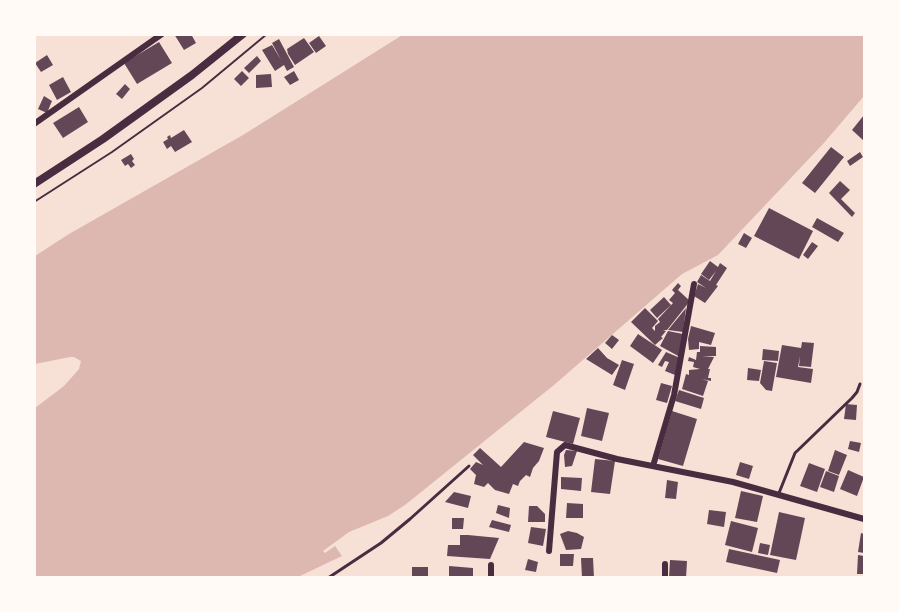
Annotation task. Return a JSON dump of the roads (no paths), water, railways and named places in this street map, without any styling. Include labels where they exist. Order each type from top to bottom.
[{"type":"main road","points":[[34,184],[112,133],[192,75],[243,34]]},
{"type":"street","points":[[34,124],[162,34]]},
{"type":"street","points":[[653,466],[674,395],[694,284]]},
{"type":"street","points":[[549,551],[557,452],[561,447],[571,445],[653,466],[733,482],[864,519]]},
{"type":"street","points":[[665,564],[665,578]]},
{"type":"street","points":[[491,565],[491,578]]},
{"type":"lane","points":[[778,494],[795,453],[852,398],[860,384]]},
{"type":"lane","points":[[328,578],[396,531],[469,466]]}]
